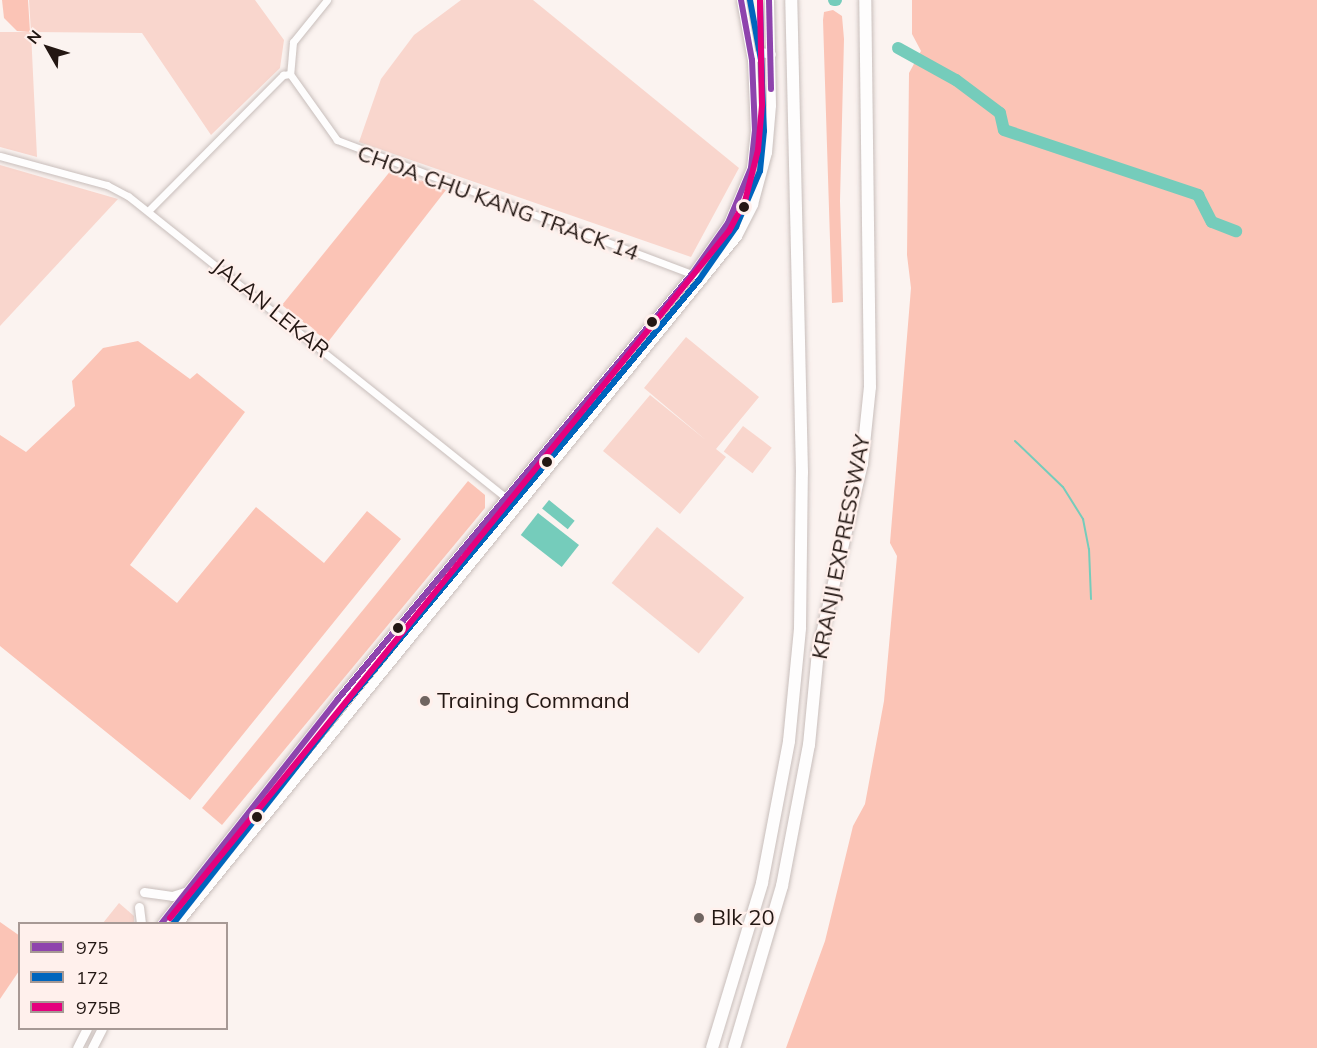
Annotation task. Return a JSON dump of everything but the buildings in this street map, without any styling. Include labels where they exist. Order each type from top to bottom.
[{"type":"highway","name":"KRANJI EXPRESSWAY","points":[[712,1048],[762,883],[789,741],[800,628],[802,473],[791,0]]},
{"type":"highway","name":"KRANJI EXPRESSWAY","points":[[734,1048],[782,886],[808,745],[819,651],[862,464],[870,387],[865,0]]},
{"type":"main road","points":[[162,922],[338,699],[692,274],[728,223],[750,168],[755,111],[752,60],[741,0]]},
{"type":"main road","points":[[179,922],[737,236],[763,176],[770,125],[769,0]]},
{"type":"main road","points":[[752,60],[761,52],[771,54]]},
{"type":"main road","points":[[338,699],[345,703],[357,702]]},
{"type":"main road","points":[[144,892],[172,896],[185,892]]},
{"type":"main road","points":[[139,907],[141,922]]},
{"type":"main road","points":[[77,1048],[86,1030]]},
{"type":"main road","points":[[92,1048],[101,1030]]},
{"type":"street","points":[[148,211],[283,75],[290,74],[293,42],[327,0]]},
{"type":"street","name":"CHOA CHU KANG TRACK 14","points":[[290,74],[336,140],[350,149],[704,279]]},
{"type":"street","name":"JALAN LEKAR","points":[[0,156],[107,185],[148,211],[517,506]]},
{"type":"shaded area","points":[[2,0],[28,0],[30,32],[17,31],[4,18]]},
{"type":"shaded area","points":[[29,0],[255,0],[284,40],[280,68],[211,135],[142,33],[31,32]]},
{"type":"shaded area","points":[[461,0],[533,0],[739,168],[691,257],[359,142],[381,79],[414,35]]},
{"type":"shaded area","points":[[912,0],[1317,0],[1317,1048],[786,1048],[825,941],[853,826],[865,804],[884,701],[897,556],[890,543],[911,288],[907,255],[909,73],[921,51],[912,34]]},
{"type":"shaded area","points":[[833,10],[842,16],[844,39],[840,201],[843,302],[832,303],[823,20],[824,12]]},
{"type":"shaded area","points":[[0,32],[31,32],[37,157],[0,147]]},
{"type":"shaded area","points":[[0,165],[118,199],[0,326]]},
{"type":"shaded area","points":[[392,169],[446,190],[328,342],[282,305]]},
{"type":"shaded area","points":[[686,337],[759,397],[716,449],[726,457],[680,514],[603,451],[650,395],[707,441],[644,388]]},
{"type":"shaded area","points":[[138,341],[190,379],[197,373],[245,412],[130,565],[177,603],[256,507],[324,563],[367,511],[401,539],[190,800],[0,646],[0,435],[26,452],[75,406],[72,381],[103,348]]},
{"type":"shaded area","points":[[743,426],[772,448],[752,473],[724,452]]},
{"type":"shaded area","points":[[468,481],[485,495],[485,508],[222,825],[202,808]]},
{"type":"shaded area","points":[[549,500],[575,521],[568,529],[542,509]]},
{"type":"shaded area","points":[[538,513],[579,545],[562,567],[521,535]]},
{"type":"shaded area","points":[[657,527],[744,597],[699,653],[612,583]]},
{"type":"shaded area","points":[[119,903],[134,916],[134,922],[104,922]]},
{"type":"shaded area","points":[[0,922],[18,935],[18,972],[0,999]]},
{"type":"waterway","points":[[898,48],[956,80],[1000,113],[1004,130],[1198,195],[1212,222],[1236,231]]},
{"type":"waterway","points":[[1015,441],[1063,487],[1083,519],[1089,549],[1091,599]]},
{"type":"transit line","name":"975","points":[[163,922],[338,699],[692,274],[728,223],[751,168],[755,131],[752,60],[741,0]]},
{"type":"transit line","name":"172","points":[[175,922],[345,705],[699,280],[736,227],[760,171],[764,131],[761,60],[750,0]]},
{"type":"transit line","name":"172","points":[[760,0],[762,89]]},
{"type":"transit line","name":"975B","points":[[170,918],[729,231],[745,201],[758,150],[762,105],[760,0]]},
{"type":"transit line","name":"975","points":[[769,0],[771,89]]},
{"type":"place","name":"Training Command","points":[[425,701]]},
{"type":"place","name":"Blk 20","points":[[699,918]]}]
